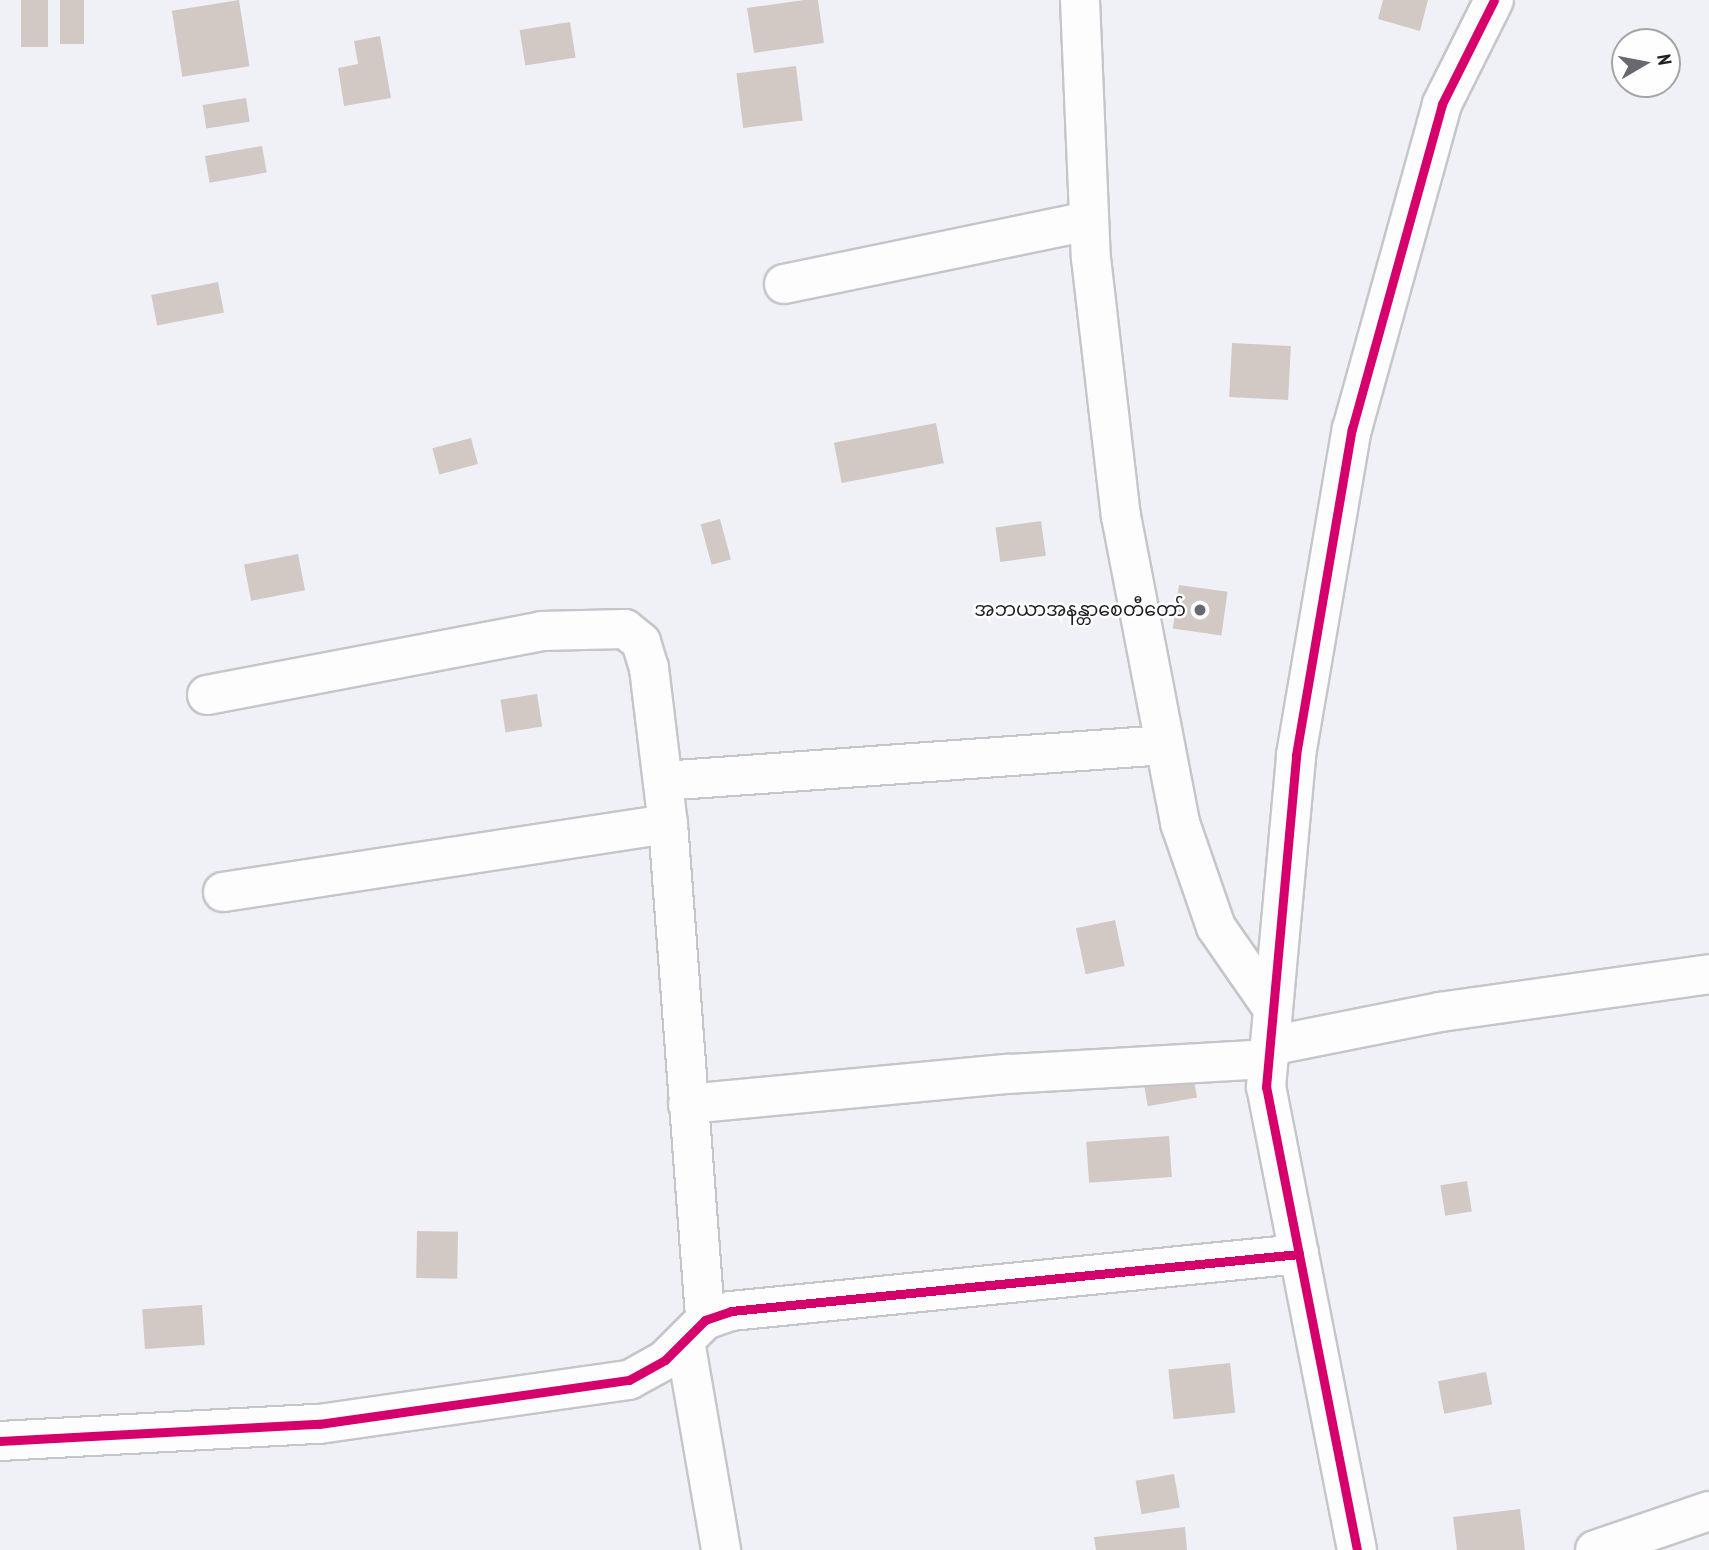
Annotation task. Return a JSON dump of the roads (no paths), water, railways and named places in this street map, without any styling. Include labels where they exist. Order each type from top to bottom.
[{"type":"street","points":[[1080,0],[1089,221],[1121,516],[1180,823],[1216,928],[1271,1038]]},
{"type":"street","points":[[1357,1550],[1266,1087],[1296,755],[1352,429],[1441,104],[1494,0]]},
{"type":"street","points":[[784,284],[1089,221]]},
{"type":"street","points":[[207,695],[541,631],[625,629],[641,642],[649,668],[667,824],[688,1104],[695,1330],[721,1550]]},
{"type":"street","points":[[663,781],[1165,745]]},
{"type":"street","points":[[223,892],[667,824]]},
{"type":"street","points":[[688,1104],[1008,1074],[1709,974]]},
{"type":"street","points":[[0,1441],[319,1424],[629,1380],[665,1360],[695,1330],[731,1311],[1299,1254]]},
{"type":"street","points":[[1595,1550],[1659,1525],[1709,1511]]},
{"type":"place","name":"အဘယာအနန္တာစေတီတော်","points":[[1200,610]]}]
